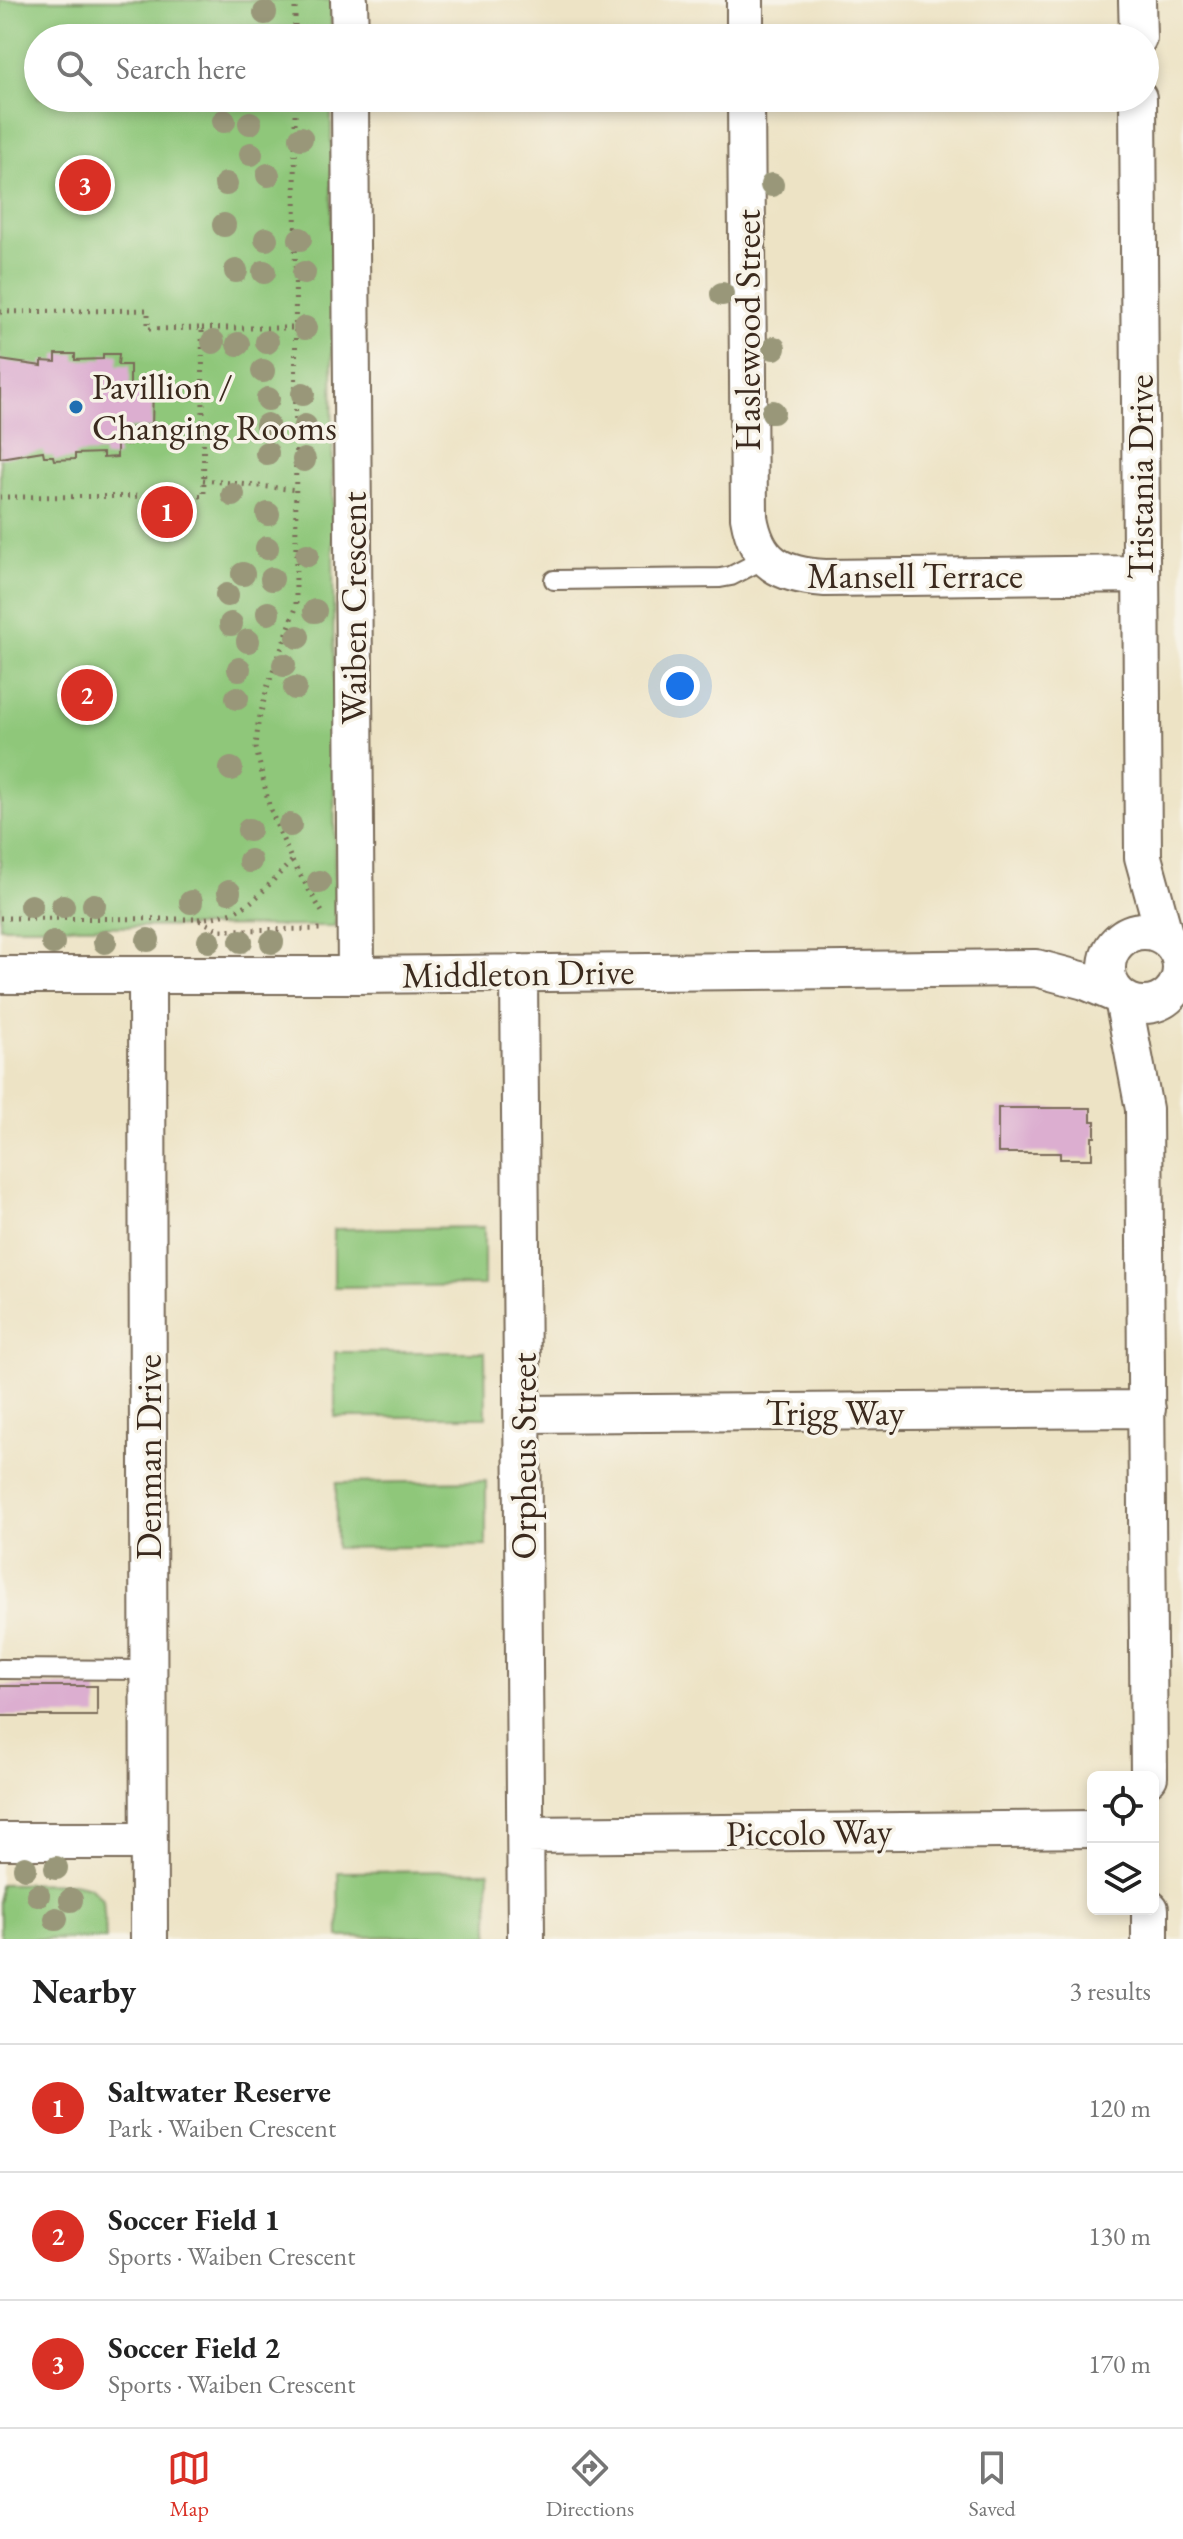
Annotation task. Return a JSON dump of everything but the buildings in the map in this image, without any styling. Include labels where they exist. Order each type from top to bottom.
[{"type":"street","points":[[349,0],[350,24]]},
{"type":"street","points":[[745,0],[745,24]]},
{"type":"street","points":[[1137,0],[1138,24]]},
{"type":"street","name":"Waiben Crescent","points":[[350,112],[356,975]]},
{"type":"street","name":"Haslewood Street","points":[[746,112],[749,517],[752,533],[766,558]]},
{"type":"street","name":"Tristania Drive","points":[[1115,944],[1128,912],[1143,857],[1138,112]]},
{"type":"street","name":"Mansell Terrace","points":[[766,558],[789,574],[825,578],[1141,574]]},
{"type":"street","name":"Tristania Drive","points":[[1143,857],[1173,941]]},
{"type":"street","points":[[1144,1109],[1121,998],[1113,988],[1106,968],[1115,944],[1135,931],[1146,930],[1173,941],[1181,961],[1179,982],[1157,1025],[1144,1109],[1149,1771]]},
{"type":"street","name":"Middleton Drive","points":[[1036,968],[1115,944]]},
{"type":"street","name":"Middleton Drive","points":[[0,975],[356,975],[1036,968],[1085,981],[1121,998]]},
{"type":"street","name":"Orpheus Street","points":[[519,973],[526,1939]]},
{"type":"street","name":"Denman Drive","points":[[147,975],[149,1939]]},
{"type":"street","points":[[1121,998],[1148,1005],[1175,991]]},
{"type":"street","name":"Trigg Way","points":[[523,1414],[1147,1409]]},
{"type":"street","name":"Piccolo Way","points":[[526,1835],[1087,1829]]},
{"type":"street","points":[[0,1841],[149,1841]]},
{"type":"street","points":[[1150,1915],[1150,1939]]},
{"type":"lane","name":"Mansell Terrace","points":[[554,580],[720,578],[731,576],[766,558]]},
{"type":"lane","points":[[0,1669],[149,1670]]},
{"type":"path","points":[[295,0],[295,24]]},
{"type":"path","points":[[197,919],[220,930],[334,929],[292,861],[269,805],[256,737],[273,667],[295,616],[295,112]]},
{"type":"path","points":[[0,312],[148,310],[148,329],[296,328]]},
{"type":"path","points":[[0,497],[204,496],[202,328]]},
{"type":"path","points":[[203,480],[297,490]]},
{"type":"path","points":[[0,918],[224,917],[240,911],[292,861]]},
{"type":"green space","points":[[0,0],[331,0],[331,24],[24,24],[24,112],[331,112],[335,926],[0,927]]},
{"type":"green space","points":[[484,1227],[484,1285],[334,1287],[334,1229]]},
{"type":"green space","points":[[335,1352],[485,1352],[486,1417],[335,1417]]},
{"type":"green space","points":[[486,1481],[486,1546],[336,1548],[336,1483]]},
{"type":"green space","points":[[489,1871],[489,1936],[339,1937],[338,1872]]},
{"type":"green space","points":[[73,1883],[90,1887],[103,1900],[106,1939],[0,1939],[0,1884]]},
{"type":"place","name":"Soccer Field 2","points":[[85,185]]},
{"type":"place","name":"Pavillion / Changing Rooms","points":[[76,407]]},
{"type":"place","name":"Saltwater Reserve","points":[[167,512]]},
{"type":"place","name":"Soccer Field 1","points":[[87,695]]}]
